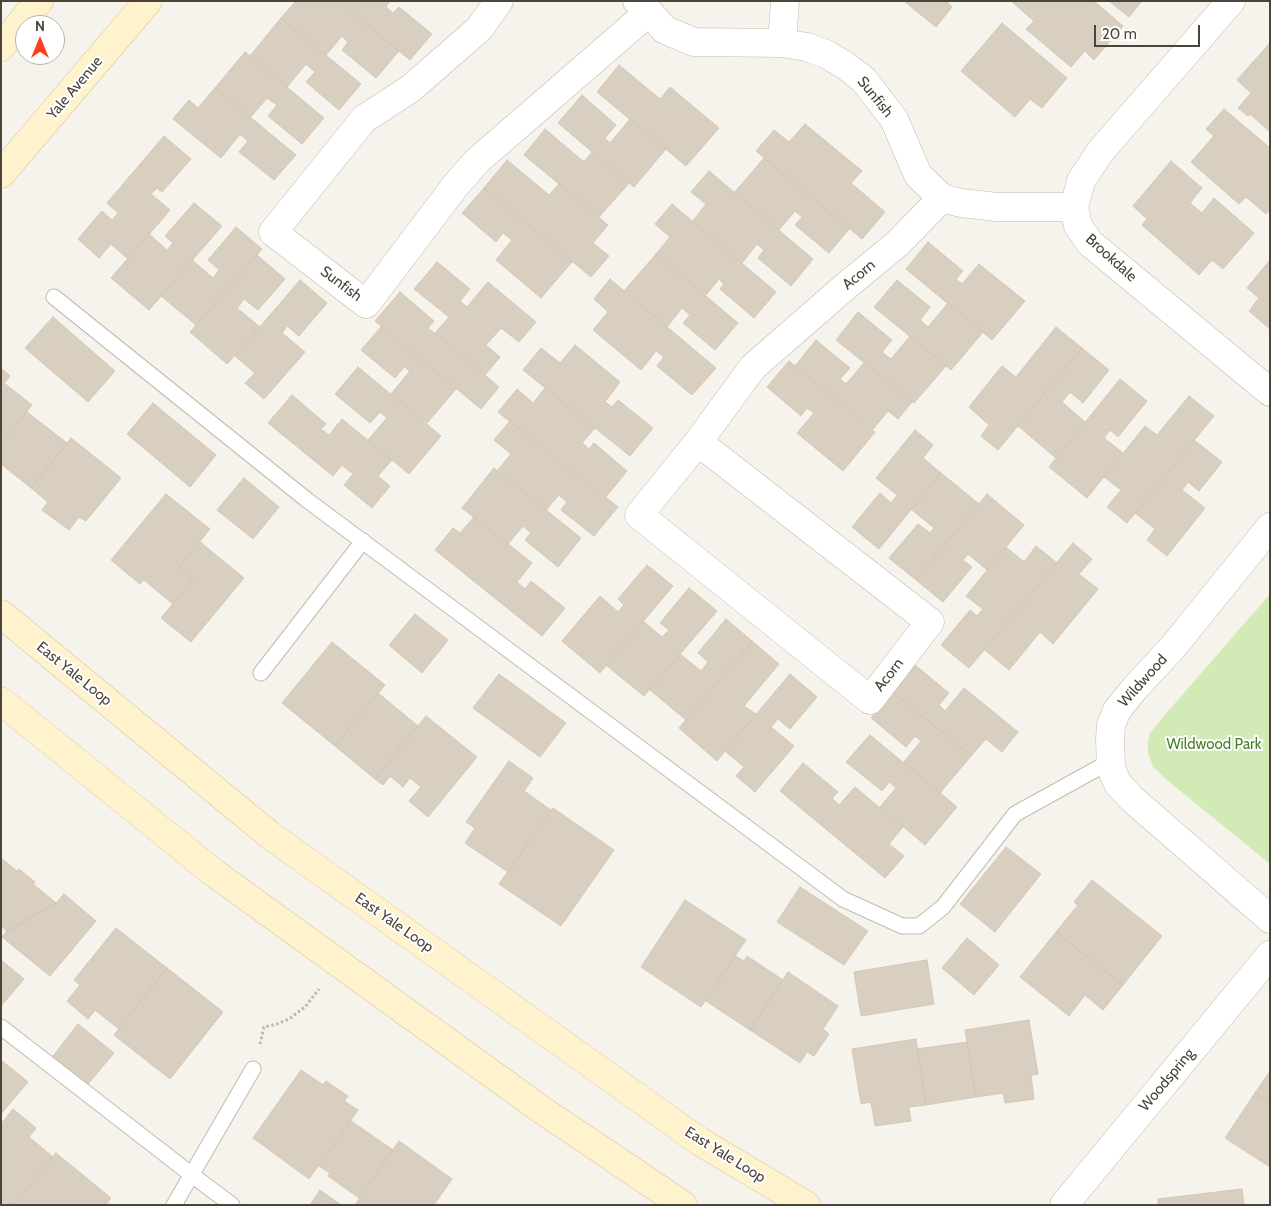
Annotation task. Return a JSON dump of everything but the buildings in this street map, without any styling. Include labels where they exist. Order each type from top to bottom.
[{"type":"main road","points":[[1,47],[39,1]]},
{"type":"main road","name":"Yale Avenue","points":[[1,174],[148,1]]},
{"type":"main road","name":"East Yale Loop","points":[[1,614],[271,836],[699,1141],[806,1205]]},
{"type":"main road","points":[[1,702],[214,873],[539,1108],[683,1205]]},
{"type":"street","name":"Sunfish","points":[[499,1],[479,29],[410,89],[364,119],[273,232],[366,304],[477,161],[643,7],[665,30],[694,42],[782,43],[807,47],[826,54],[846,66],[864,80],[894,119],[918,176],[942,198],[961,203],[997,207],[1074,207]]},
{"type":"street","points":[[782,43],[785,1]]},
{"type":"street","points":[[1074,207],[1081,181],[1100,152],[1231,1]]},
{"type":"street","name":"Acorn","points":[[698,442],[930,622],[870,700],[639,515],[698,442],[753,367],[897,244],[942,198]]},
{"type":"street","name":"Brookdale","points":[[1074,207],[1078,226],[1090,243],[1270,392]]},
{"type":"street","name":"Wildwood","points":[[1270,527],[1173,647],[1117,710],[1111,724],[1110,739],[1111,768],[1118,784],[1131,798],[1270,919]]},
{"type":"street","name":"Woodspring","points":[[1064,1205],[1270,955]]},
{"type":"lane","points":[[54,297],[307,500],[843,899],[902,926],[919,926],[943,907],[1015,814],[1111,761]]},
{"type":"lane","points":[[262,673],[363,541]]},
{"type":"lane","points":[[1,1027],[232,1205]]},
{"type":"lane","points":[[174,1205],[253,1069]]},
{"type":"path","points":[[253,1069],[264,1027],[289,1019],[305,1007],[338,964]]},
{"type":"green space","name":"Wildwood Park","points":[[1270,594],[1270,864],[1153,767],[1148,753],[1148,742],[1150,733],[1163,717]]}]
